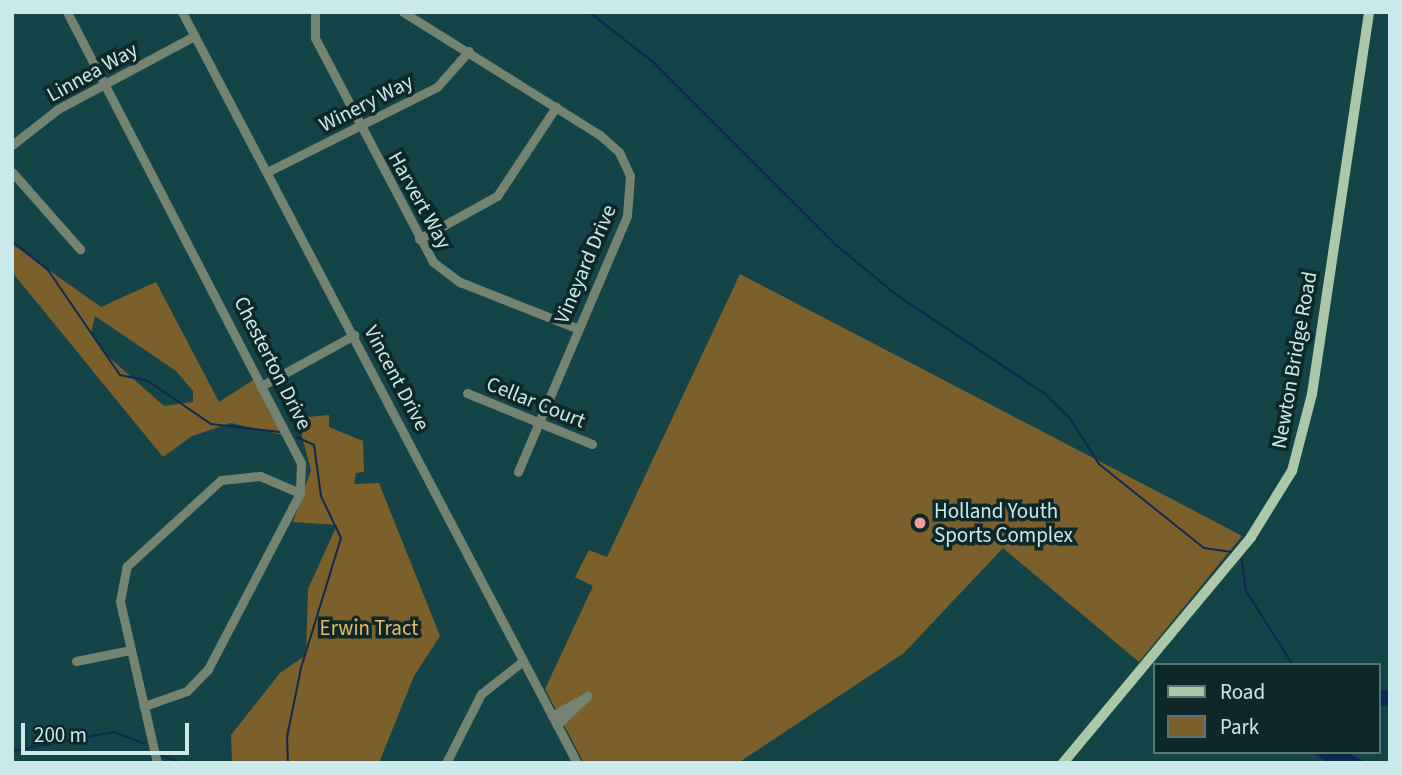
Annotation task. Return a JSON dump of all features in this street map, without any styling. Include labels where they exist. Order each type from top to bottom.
[{"type":"main road","name":"Newton Bridge Road","points":[[1063,763],[1251,537],[1301,449],[1369,12]]},
{"type":"street","name":"Chesterton Drive","points":[[67,12],[265,384],[298,452],[300,493]]},
{"type":"street","name":"Vincent Drive","points":[[182,12],[577,763]]},
{"type":"street","name":"Harvert Way","points":[[315,12],[315,38],[433,262],[460,282],[576,328]]},
{"type":"street","name":"Vineyard Drive","points":[[403,12],[469,51],[614,146],[631,184],[627,216],[576,328],[518,472]]},
{"type":"street","name":"Linnea Way","points":[[12,145],[58,109],[194,36]]},
{"type":"street","name":"Winery Way","points":[[267,172],[438,87],[469,51]]},
{"type":"street","points":[[419,239],[497,196],[556,107]]},
{"type":"street","points":[[12,172],[80,249]]},
{"type":"street","points":[[265,384],[354,335]]},
{"type":"street","name":"Cellar Court","points":[[467,393],[593,444]]},
{"type":"street","points":[[144,706],[179,696],[201,679],[300,493],[260,475],[234,475],[207,488],[154,536],[121,581],[130,650],[157,763]]},
{"type":"street","points":[[76,661],[130,650]]},
{"type":"street","points":[[446,763],[481,694],[523,661]]},
{"type":"street","points":[[552,716],[587,696],[557,726]]},
{"type":"green space","points":[[12,244],[101,307],[156,282],[219,402],[255,379],[288,436],[231,423],[192,436],[163,457],[12,272]],"holes":[[[95,316],[176,371],[193,391],[193,402],[164,406],[104,353],[91,334]]]},
{"type":"green space","name":"Holland Youth Sports Complex","points":[[740,274],[1242,536],[1139,662],[1003,548],[904,653],[738,763],[584,763],[545,689],[593,586],[575,577],[589,550],[607,557]]},
{"type":"green space","name":"Erwin Tract","points":[[329,415],[329,427],[363,441],[364,472],[356,473],[354,484],[379,483],[440,636],[414,676],[379,763],[232,763],[231,735],[280,673],[306,655],[308,589],[337,525],[293,522],[311,470],[297,418]]},
{"type":"water","points":[[1385,690],[1392,695],[1391,704],[1381,705],[1381,691]]},
{"type":"water","points":[[1316,754],[1350,754],[1368,763],[1327,763]]},
{"type":"waterway","points":[[589,12],[653,62],[836,245],[894,293],[1045,394],[1069,417],[1099,464],[1204,548],[1232,552]]},
{"type":"waterway","points":[[12,241],[48,270],[120,375],[148,381],[211,424],[280,432]]},
{"type":"waterway","points":[[288,763],[287,737],[301,668],[341,538],[321,496],[314,445],[297,437]]},
{"type":"waterway","points":[[1242,560],[1246,591],[1292,663]]},
{"type":"waterway","points":[[12,751],[114,732],[145,744]]},
{"type":"waterway","points":[[162,756],[184,763]]},
{"type":"place","name":"Holland Youth Sports Complex","points":[[920,523]]}]
